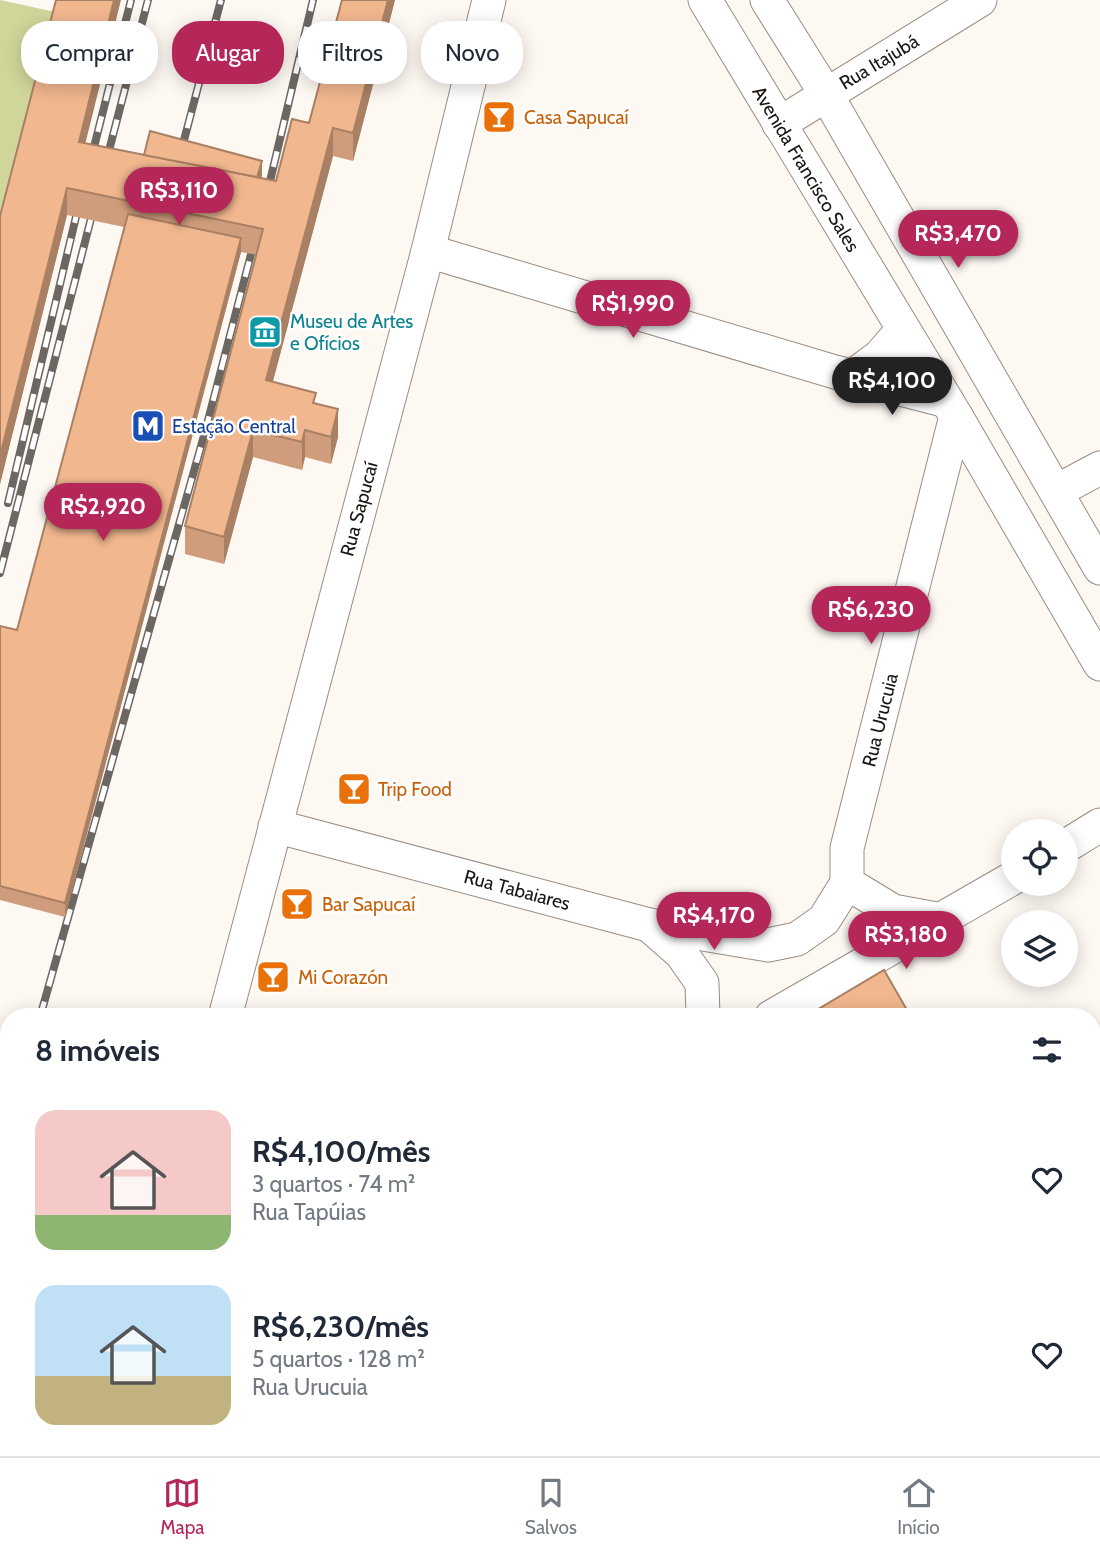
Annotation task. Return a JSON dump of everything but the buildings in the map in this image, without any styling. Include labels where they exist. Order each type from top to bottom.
[{"type":"street","name":"Rua Sapucaí","points":[[227,1008],[428,251],[489,0]]},
{"type":"street","name":"Avenida Francisco Sales","points":[[705,0],[951,408],[1100,664]]},
{"type":"street","points":[[767,0],[826,94],[1100,568]]},
{"type":"street","name":"Rua Itajubá","points":[[779,124],[980,0]]},
{"type":"street","points":[[428,251],[951,408]]},
{"type":"street","points":[[852,377],[880,356],[903,329]]},
{"type":"street","name":"Rua Urucuia","points":[[847,883],[847,848],[951,408]]},
{"type":"street","points":[[1057,491],[1100,468]]},
{"type":"street","points":[[1078,839],[1100,825]]},
{"type":"street","name":"Rua Tabaiares","points":[[275,826],[649,925],[681,953],[702,983],[703,1008]]},
{"type":"street","points":[[649,925],[768,945],[797,939],[824,920],[847,883],[893,911],[942,920]]},
{"type":"street","points":[[787,1008],[1001,885]]},
{"type":"green space","points":[[0,0],[60,13],[58,21],[21,21],[21,84],[40,84],[0,227]]},
{"type":"railway","points":[[90,163],[131,0]]},
{"type":"railway","points":[[105,166],[148,0]]},
{"type":"railway","points":[[179,159],[221,0]]},
{"type":"railway","points":[[266,198],[313,0]]},
{"type":"railway","points":[[8,503],[80,200]]},
{"type":"railway","points":[[0,573],[95,203]]},
{"type":"railway","points":[[43,1008],[205,432],[256,235]]},
{"type":"place","name":"Casa Sapucaí","points":[[499,117]]},
{"type":"place","name":"Museu de Artes e Ofícios","points":[[265,332]]},
{"type":"place","name":"Estação Central","points":[[148,426]]},
{"type":"place","name":"Trip Food","points":[[354,789]]},
{"type":"place","name":"Bar Sapucaí","points":[[297,904]]},
{"type":"place","name":"Mi Corazón","points":[[273,977]]}]
